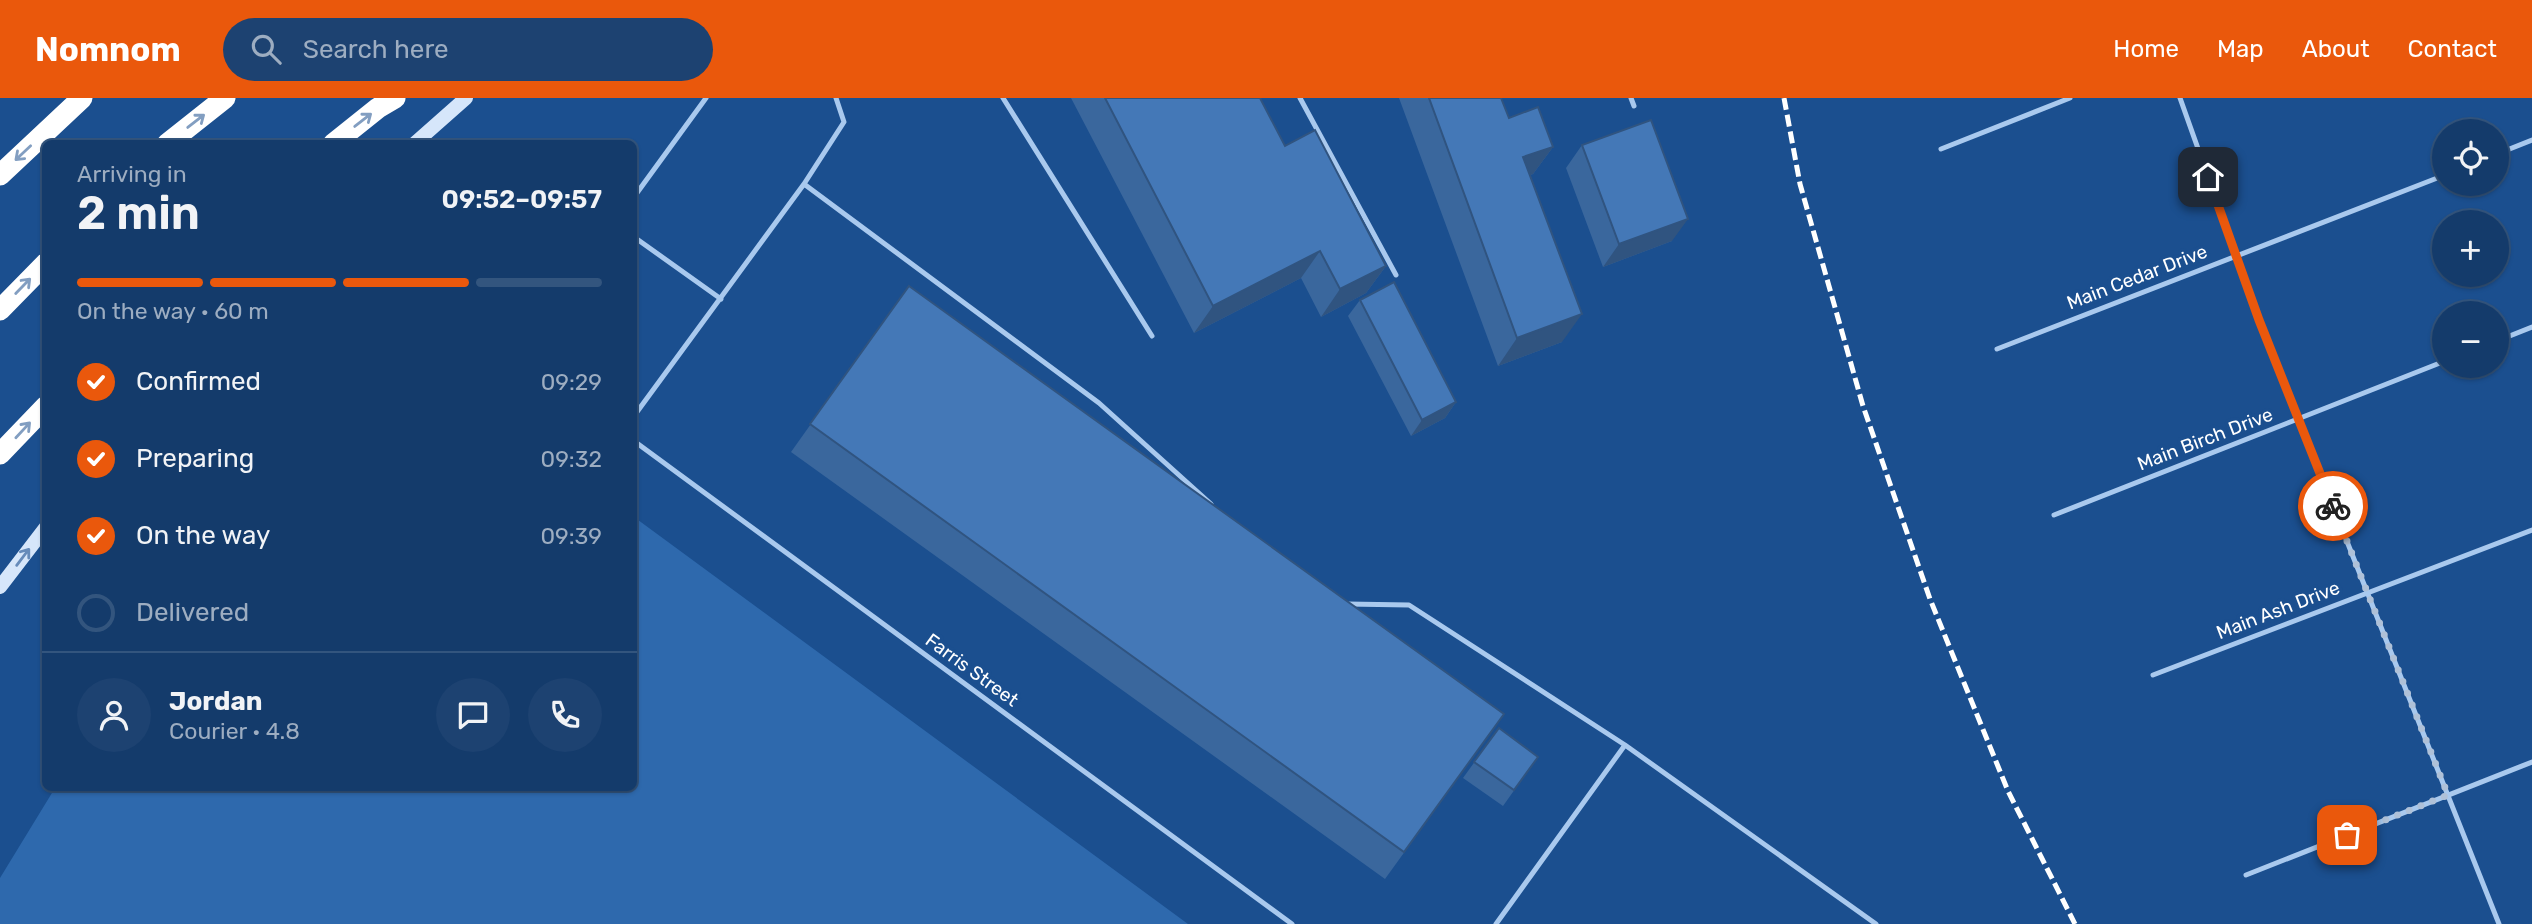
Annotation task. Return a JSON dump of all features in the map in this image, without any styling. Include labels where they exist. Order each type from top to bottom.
[{"type":"highway","points":[[0,175],[82,98]]},
{"type":"highway","points":[[172,140],[225,98]]},
{"type":"highway","points":[[338,140],[395,98]]},
{"type":"highway","points":[[0,310],[42,267]]},
{"type":"highway","points":[[0,454],[42,410]]},
{"type":"street","points":[[419,140],[466,98]]},
{"type":"street","points":[[0,587],[42,532]]},
{"type":"lane","points":[[637,193],[706,98]]},
{"type":"lane","points":[[637,412],[804,184],[844,122],[836,98]]},
{"type":"lane","points":[[1003,98],[1152,336]]},
{"type":"lane","points":[[1300,98],[1396,275]]},
{"type":"lane","points":[[1631,98],[1634,106]]},
{"type":"lane","points":[[1941,149],[2070,98]]},
{"type":"lane","points":[[2180,98],[2298,419],[2499,924]]},
{"type":"lane","points":[[2509,149],[2532,140]]},
{"type":"lane","name":"Main Cedar Drive","points":[[1997,349],[2432,180]]},
{"type":"lane","points":[[804,184],[1099,402],[1212,505]]},
{"type":"lane","points":[[637,239],[720,299]]},
{"type":"lane","points":[[2509,336],[2532,327]]},
{"type":"lane","name":"Main Birch Drive","points":[[2054,515],[2432,366]]},
{"type":"lane","name":"Farris Street","points":[[637,444],[1292,924]]},
{"type":"lane","name":"Main Ash Drive","points":[[2153,675],[2532,530]]},
{"type":"lane","points":[[1343,604],[1409,605],[1625,745],[1876,924]]},
{"type":"lane","points":[[1496,924],[1625,745]]},
{"type":"lane","points":[[2246,875],[2532,762]]},
{"type":"shaded area","points":[[637,519],[1188,924],[0,924],[0,878],[53,791],[637,791]]},
{"type":"building","points":[[1105,98],[1260,98],[1285,146],[1315,130],[1386,266],[1340,289],[1320,251],[1213,306]]},
{"type":"building","points":[[1429,98],[1501,98],[1509,118],[1538,107],[1553,147],[1523,157],[1582,314],[1517,338]]},
{"type":"building","points":[[1651,120],[1688,219],[1619,244],[1582,145]]},
{"type":"building","points":[[1394,282],[1456,402],[1422,420],[1360,300]]},
{"type":"building","points":[[909,286],[1504,714],[1404,852],[810,424]]},
{"type":"building","points":[[1499,728],[1538,757],[1514,790],[1474,762]]},
{"type":"railway","points":[[1784,98],[1800,184],[1863,406],[1930,599],[2008,791],[2075,924]]},
{"type":"way so far","points":[[2333,506],[2448,795],[2347,835]]},
{"type":"route","points":[[2208,177],[2259,320],[2333,506]]}]
